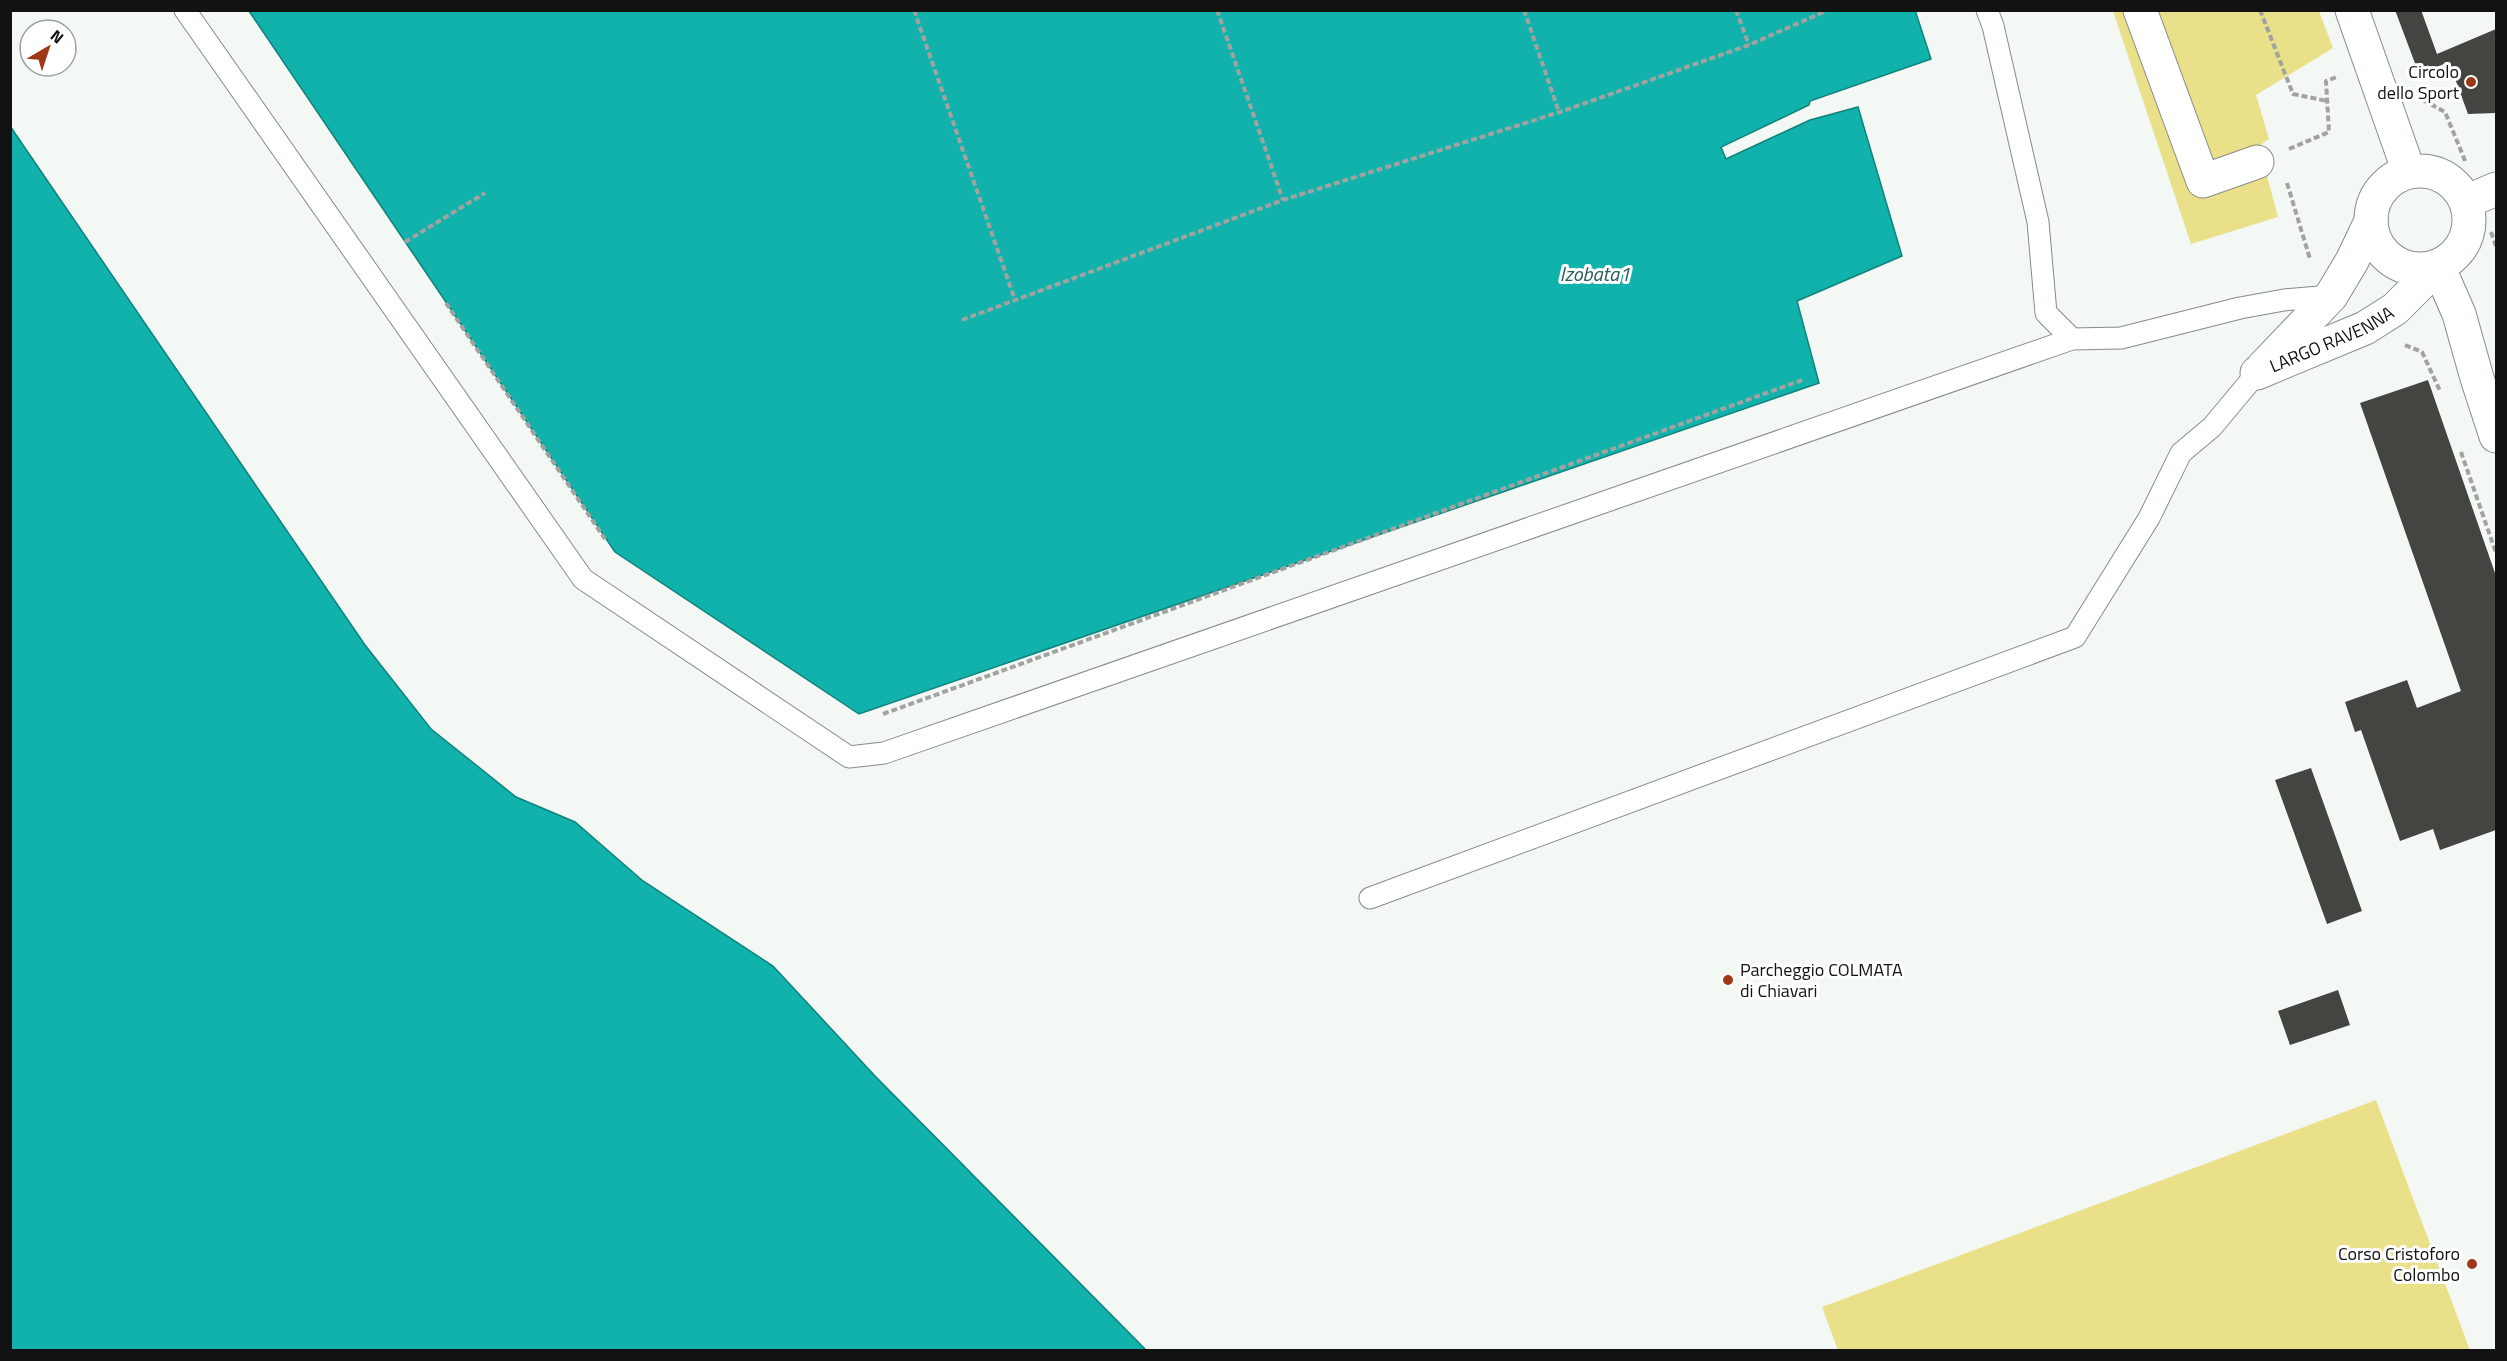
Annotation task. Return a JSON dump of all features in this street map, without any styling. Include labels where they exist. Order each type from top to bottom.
[{"type":"street","points":[[2140,10],[2203,181],[2257,162]]},
{"type":"street","points":[[2352,10],[2409,172]]},
{"type":"street","points":[[2409,172],[2437,173],[2454,185],[2466,201],[2469,217],[2464,239],[2451,258],[2438,266],[2422,269],[2407,267],[2392,261],[2381,250],[2374,236],[2371,221],[2373,204],[2382,189],[2394,178],[2409,172]]},
{"type":"street","points":[[2466,201],[2496,189]]},
{"type":"street","name":"LARGO RAVENNA","points":[[2257,373],[2331,296],[2352,261],[2371,221]]},
{"type":"street","points":[[2438,266],[2459,314],[2496,436]]},
{"type":"street","name":"LARGO RAVENNA","points":[[2257,373],[2365,328],[2395,309],[2438,266]]},
{"type":"lane","points":[[185,10],[583,579],[849,757],[884,753],[2072,339],[2121,338],[2240,308],[2284,300],[2331,296]]},
{"type":"lane","points":[[1988,10],[2038,222],[2046,313],[2072,339]]},
{"type":"lane","points":[[1370,898],[2075,637],[2149,518],[2181,453],[2212,428],[2257,373]]},
{"type":"path","points":[[914,10],[1015,300]]},
{"type":"path","points":[[1217,10],[1283,200]]},
{"type":"path","points":[[1524,10],[1560,112]]},
{"type":"path","points":[[1736,10],[1749,45]]},
{"type":"path","points":[[962,320],[1283,200],[1560,112],[1749,45],[1828,10]]},
{"type":"path","points":[[2260,10],[2293,94],[2327,101]]},
{"type":"path","points":[[2288,149],[2329,132],[2326,81]]},
{"type":"path","points":[[405,242],[484,193]]},
{"type":"path","points":[[446,303],[605,539]]},
{"type":"path","points":[[883,714],[1805,379]]},
{"type":"shaded area","points":[[2113,11],[2319,11],[2333,48],[2256,95],[2269,139],[2259,146],[2278,217],[2191,244]]},
{"type":"shaded area","points":[[2376,1100],[2470,1350],[1838,1350],[1822,1307]]},
{"type":"water","name":"Izobata1","points":[[1915,10],[1931,59],[1810,101],[1809,105],[1721,147],[1726,159],[1810,120],[1858,107],[1902,256],[1797,301],[1819,383],[859,714],[615,552],[249,11]]},
{"type":"water","points":[[10,126],[365,645],[431,729],[516,797],[575,822],[643,881],[773,966],[875,1076],[1146,1350],[11,1350]]},
{"type":"building","points":[[2395,10],[2421,10],[2437,54],[2496,29],[2496,113],[2468,114],[2449,62],[2419,74]]},
{"type":"building","points":[[2428,380],[2496,576],[2496,830],[2440,850],[2433,829],[2400,841],[2361,730],[2355,732],[2345,702],[2407,680],[2417,708],[2461,691],[2360,403]]},
{"type":"building","points":[[2311,768],[2362,911],[2327,924],[2275,780]]},
{"type":"building","points":[[2338,990],[2350,1025],[2290,1045],[2278,1011]]},
{"type":"place","name":"Circolo dello Sport","points":[[2471,82]]},
{"type":"place","name":"Parcheggio COLMATA di Chiavari","points":[[1728,980]]},
{"type":"place","name":"Corso Cristoforo Colombo","points":[[2472,1264]]}]
